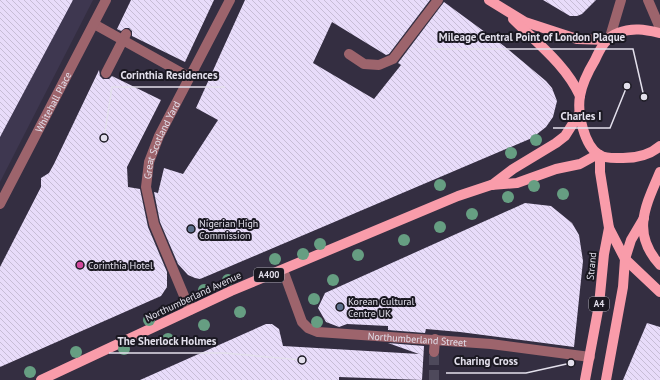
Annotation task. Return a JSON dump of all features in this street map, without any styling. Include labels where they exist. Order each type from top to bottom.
[{"type":"main road","points":[[489,0],[525,22],[577,40],[609,38]]},
{"type":"main road","points":[[505,11],[561,67],[574,84],[580,96]]},
{"type":"main road","points":[[660,33],[633,29],[617,33],[609,38],[591,67],[580,96],[579,114],[584,131],[599,154],[611,158],[630,158],[648,154],[660,146]]},
{"type":"main road","name":"Northumberland Avenue","points":[[491,185],[512,169],[556,144],[565,136],[579,114]]},
{"type":"main road","name":"Northumberland Avenue","points":[[41,380],[230,291],[458,196],[491,185],[517,182],[556,169],[580,164],[599,154]]},
{"type":"main road","name":"Strand","points":[[586,380],[599,305],[604,254],[609,228],[600,172],[599,154]]},
{"type":"main road","name":"A4","points":[[606,380],[623,287],[625,259],[631,240],[644,218],[660,172]]},
{"type":"main road","points":[[644,218],[644,239],[652,256],[660,265]]},
{"type":"main road","points":[[609,228],[625,259],[660,292]]},
{"type":"street","name":"Whitehall Place","points":[[0,204],[106,0]]},
{"type":"street","name":"Great Scotland Yard","points":[[190,310],[154,224],[146,187],[150,162],[159,136],[230,0]]},
{"type":"street","points":[[349,54],[364,64],[380,65],[393,59],[438,0]]},
{"type":"street","points":[[609,38],[620,0]]},
{"type":"street","points":[[648,0],[660,28]]},
{"type":"street","points":[[94,24],[189,77]]},
{"type":"street","points":[[106,73],[126,34]]},
{"type":"street","name":"Northumberland Street","points":[[283,270],[302,322],[308,328],[318,332],[491,344],[590,357]]},
{"type":"street","points":[[434,352],[435,339]]},
{"type":"shaded area","points":[[0,0],[93,0],[0,182]]},
{"type":"building","points":[[0,0],[73,0],[0,137]]},
{"type":"building","points":[[131,0],[214,0],[185,62],[132,36],[132,31],[129,28],[125,28],[121,31],[117,29]]},
{"type":"building","points":[[245,0],[430,0],[389,54],[386,55],[332,22],[313,63],[374,99],[401,65],[398,63],[444,2],[504,46],[546,81],[552,88],[557,101],[553,117],[546,127],[532,138],[200,279],[195,278],[188,275],[178,264],[160,222],[154,192],[158,193],[164,168],[183,174],[218,120],[196,108]]},
{"type":"building","points":[[543,0],[596,0],[582,14],[570,16]]},
{"type":"building","name":"Corinthia Hotel","points":[[99,70],[100,76],[103,79],[109,79],[112,76],[161,100],[127,167],[128,187],[140,189],[148,227],[167,272],[167,287],[161,296],[0,367],[0,267],[41,187],[41,178],[49,173],[54,164]]},
{"type":"building","points":[[525,203],[551,206],[572,223],[579,235],[583,261],[574,347],[426,329],[425,333],[388,330],[388,326],[347,324],[339,327],[326,322],[318,308],[325,293]]},
{"type":"building","points":[[647,323],[660,327],[660,380],[623,380]]},
{"type":"building","points":[[266,324],[272,324],[279,329],[283,346],[419,354],[388,343],[424,346],[422,380],[339,377],[339,380],[140,380]]},
{"type":"tunnel","points":[[434,352],[434,380]]},
{"type":"place","name":"Charles I","points":[[627,86]]},
{"type":"place","name":"Mileage Central Point of London Plaque","points":[[644,97]]},
{"type":"place","name":"Corinthia Residences","points":[[104,138]]},
{"type":"place","name":"Nigerian High Commission","points":[[191,229]]},
{"type":"place","name":"Corinthia Hotel","points":[[80,265]]},
{"type":"place","name":"Korean Cultural Centre UK","points":[[340,307]]},
{"type":"place","name":"The Sherlock Holmes","points":[[302,360]]},
{"type":"place","name":"Charing Cross","points":[[571,363]]}]
